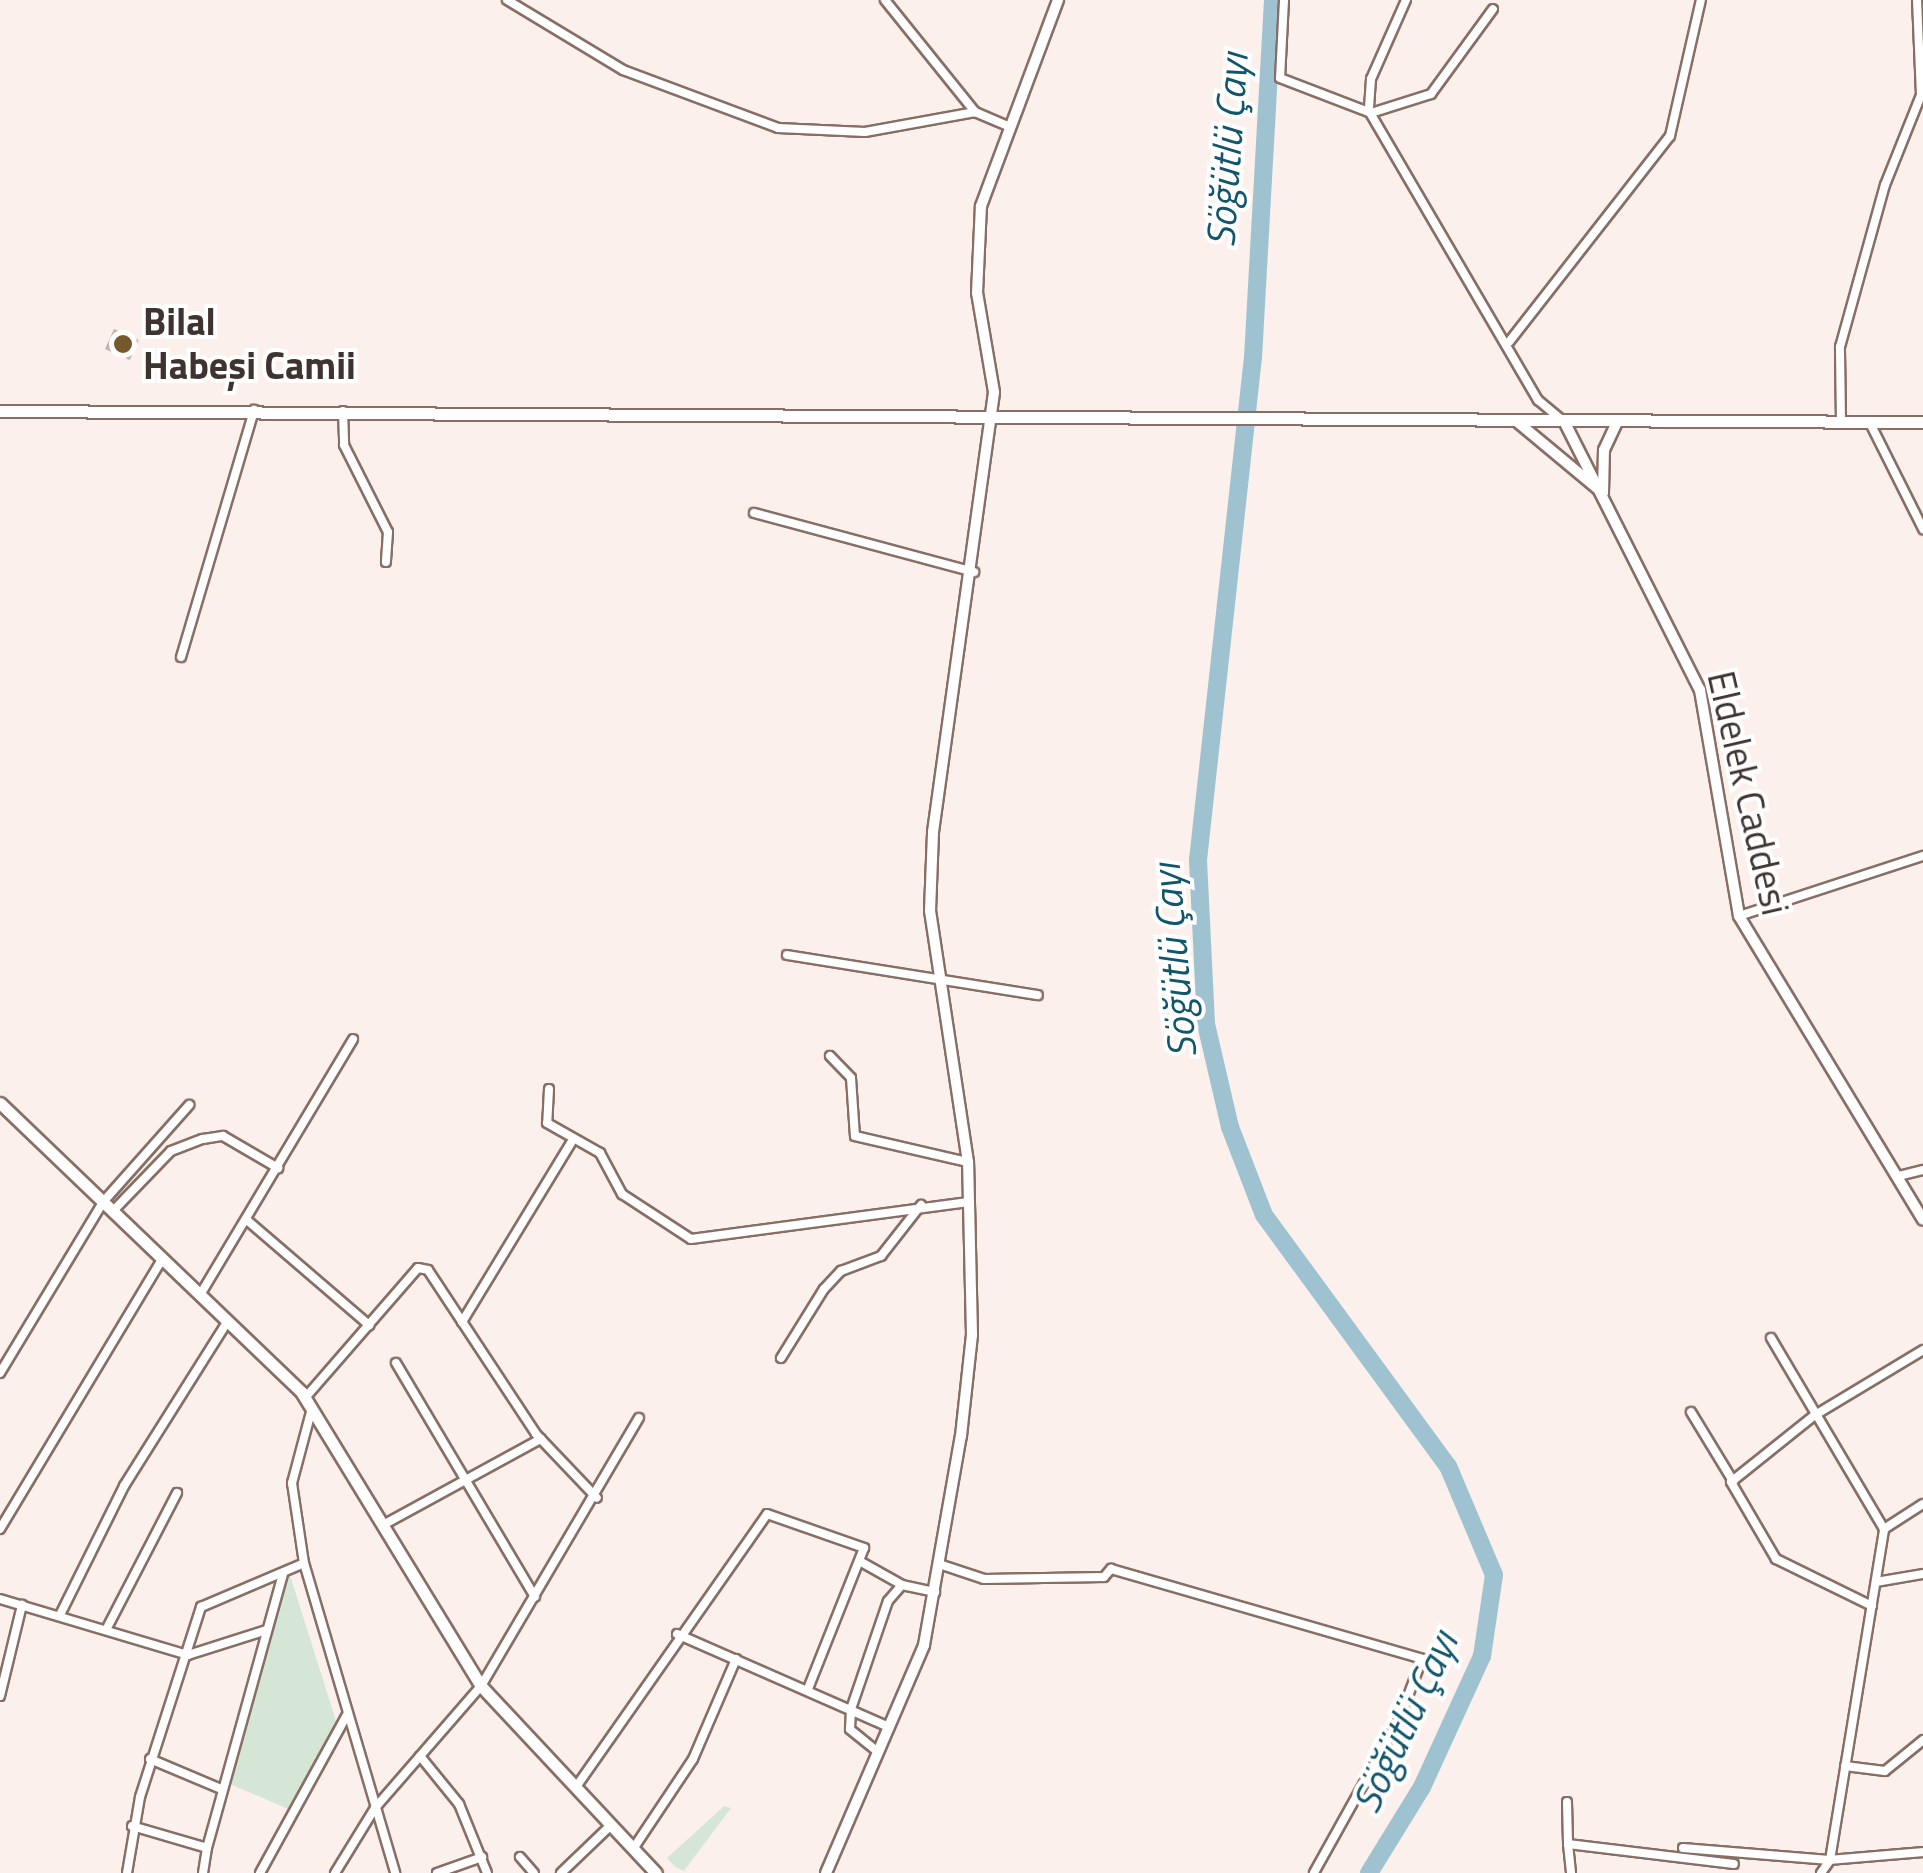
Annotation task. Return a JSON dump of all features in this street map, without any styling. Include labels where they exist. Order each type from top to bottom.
[{"type":"main road","points":[[0,411],[1284,414],[1564,421],[1923,422]]},
{"type":"main road","points":[[0,1103],[309,1403],[481,1686],[656,1873]]},
{"type":"street","points":[[507,0],[624,70],[778,128],[865,132],[975,112]]},
{"type":"street","points":[[885,0],[975,112],[1010,127]]},
{"type":"street","points":[[826,1873],[889,1727],[936,1592],[972,1335],[968,1162],[930,911],[933,832],[974,572],[992,414],[975,264],[980,206],[1058,0]]},
{"type":"street","points":[[1284,0],[1280,78],[1371,113],[1431,94],[1493,9]]},
{"type":"street","points":[[1406,0],[1371,79],[1371,113],[1509,342],[1538,400],[1564,421]]},
{"type":"street","points":[[1509,342],[1670,136],[1701,0]]},
{"type":"street","points":[[1841,422],[1840,346],[1885,185],[1921,95],[1917,0]]},
{"type":"street","points":[[181,657],[254,410]]},
{"type":"street","points":[[342,411],[344,445],[388,532],[386,562]]},
{"type":"street","points":[[1515,420],[1603,493]]},
{"type":"street","points":[[1603,493],[1604,450],[1618,420]]},
{"type":"street","name":"Eldelek Caddesi","points":[[1564,421],[1700,690],[1739,916],[1923,1220]]},
{"type":"street","points":[[1870,422],[1923,529]]},
{"type":"street","points":[[754,514],[974,572]]},
{"type":"street","points":[[1739,916],[1923,856]]},
{"type":"street","points":[[787,955],[1038,995]]},
{"type":"street","points":[[200,1294],[248,1221],[353,1039]]},
{"type":"street","points":[[830,1056],[849,1072],[854,1136],[968,1162]]},
{"type":"street","points":[[549,1089],[547,1123],[571,1144],[600,1153],[622,1194],[691,1239],[921,1204],[967,1202]]},
{"type":"street","points":[[0,1374],[108,1207],[189,1105]]},
{"type":"street","points":[[108,1207],[172,1151],[203,1139],[224,1136],[278,1168]]},
{"type":"street","points":[[462,1322],[571,1144]]},
{"type":"street","points":[[1898,1176],[1923,1170]]},
{"type":"street","points":[[781,1358],[824,1289],[841,1271],[881,1256],[921,1204]]},
{"type":"street","points":[[248,1221],[369,1325]]},
{"type":"street","points":[[0,1529],[162,1259]]},
{"type":"street","points":[[395,1873],[304,1563],[292,1483],[309,1403],[418,1268],[437,1278],[541,1439],[597,1498]]},
{"type":"street","points":[[60,1614],[124,1486],[228,1321]]},
{"type":"street","points":[[1771,1338],[1884,1529],[1830,1860],[1822,1873]]},
{"type":"street","points":[[1732,1481],[1815,1416],[1923,1350]]},
{"type":"street","points":[[396,1363],[536,1597]]},
{"type":"street","points":[[1691,1412],[1776,1559],[1872,1606]]},
{"type":"street","points":[[335,1873],[375,1808],[481,1686],[597,1498],[640,1418]]},
{"type":"street","points":[[383,1526],[541,1439]]},
{"type":"street","points":[[108,1626],[177,1493]]},
{"type":"street","points":[[1884,1529],[1923,1504]]},
{"type":"street","points":[[576,1788],[677,1634],[767,1514],[841,1536],[864,1548],[863,1563],[808,1689]]},
{"type":"street","points":[[127,1873],[132,1826],[150,1760],[201,1607],[304,1563]]},
{"type":"street","points":[[863,1563],[902,1584],[936,1592]]},
{"type":"street","points":[[942,1565],[984,1580],[1111,1569],[1422,1659],[1314,1873]]},
{"type":"street","points":[[203,1873],[219,1788],[283,1574]]},
{"type":"street","points":[[1876,1582],[1923,1575]]},
{"type":"street","points":[[878,1752],[850,1729],[851,1709],[902,1584]]},
{"type":"street","points":[[0,1599],[108,1626],[188,1655],[268,1630]]},
{"type":"street","points":[[0,1696],[22,1605]]},
{"type":"street","points":[[677,1634],[889,1727]]},
{"type":"street","points":[[633,1848],[694,1758],[736,1659]]},
{"type":"street","points":[[260,1873],[347,1715]]},
{"type":"street","points":[[1845,1766],[1885,1771],[1923,1740]]},
{"type":"street","points":[[420,1756],[460,1804],[487,1873]]},
{"type":"street","points":[[150,1760],[219,1788]]},
{"type":"street","points":[[1566,1802],[1571,1873]]},
{"type":"street","points":[[560,1873],[611,1825]]},
{"type":"street","points":[[132,1826],[207,1848]]},
{"type":"street","points":[[1568,1844],[1737,1869]]},
{"type":"street","points":[[1683,1848],[1830,1860],[1923,1852]]},
{"type":"street","points":[[1728,1854],[1737,1869]]},
{"type":"street","points":[[437,1873],[482,1857]]},
{"type":"street","points":[[520,1858],[534,1873]]},
{"type":"green space","points":[[289,1572],[336,1721],[288,1809],[223,1781]]},
{"type":"green space","points":[[724,1806],[731,1808],[684,1871],[675,1867],[667,1858]]},
{"type":"building","name":"Bilal Habeşi Camii","points":[[114,329],[139,340],[130,360],[105,349]]},
{"type":"waterway","name":"Söğütlü Çayı","points":[[1273,0],[1253,357],[1198,860],[1206,1024],[1230,1127],[1264,1215],[1448,1466],[1494,1575],[1482,1656],[1422,1787],[1369,1873]]},
{"type":"place","name":"Bilal Habeşi Camii","points":[[123,344]]}]
